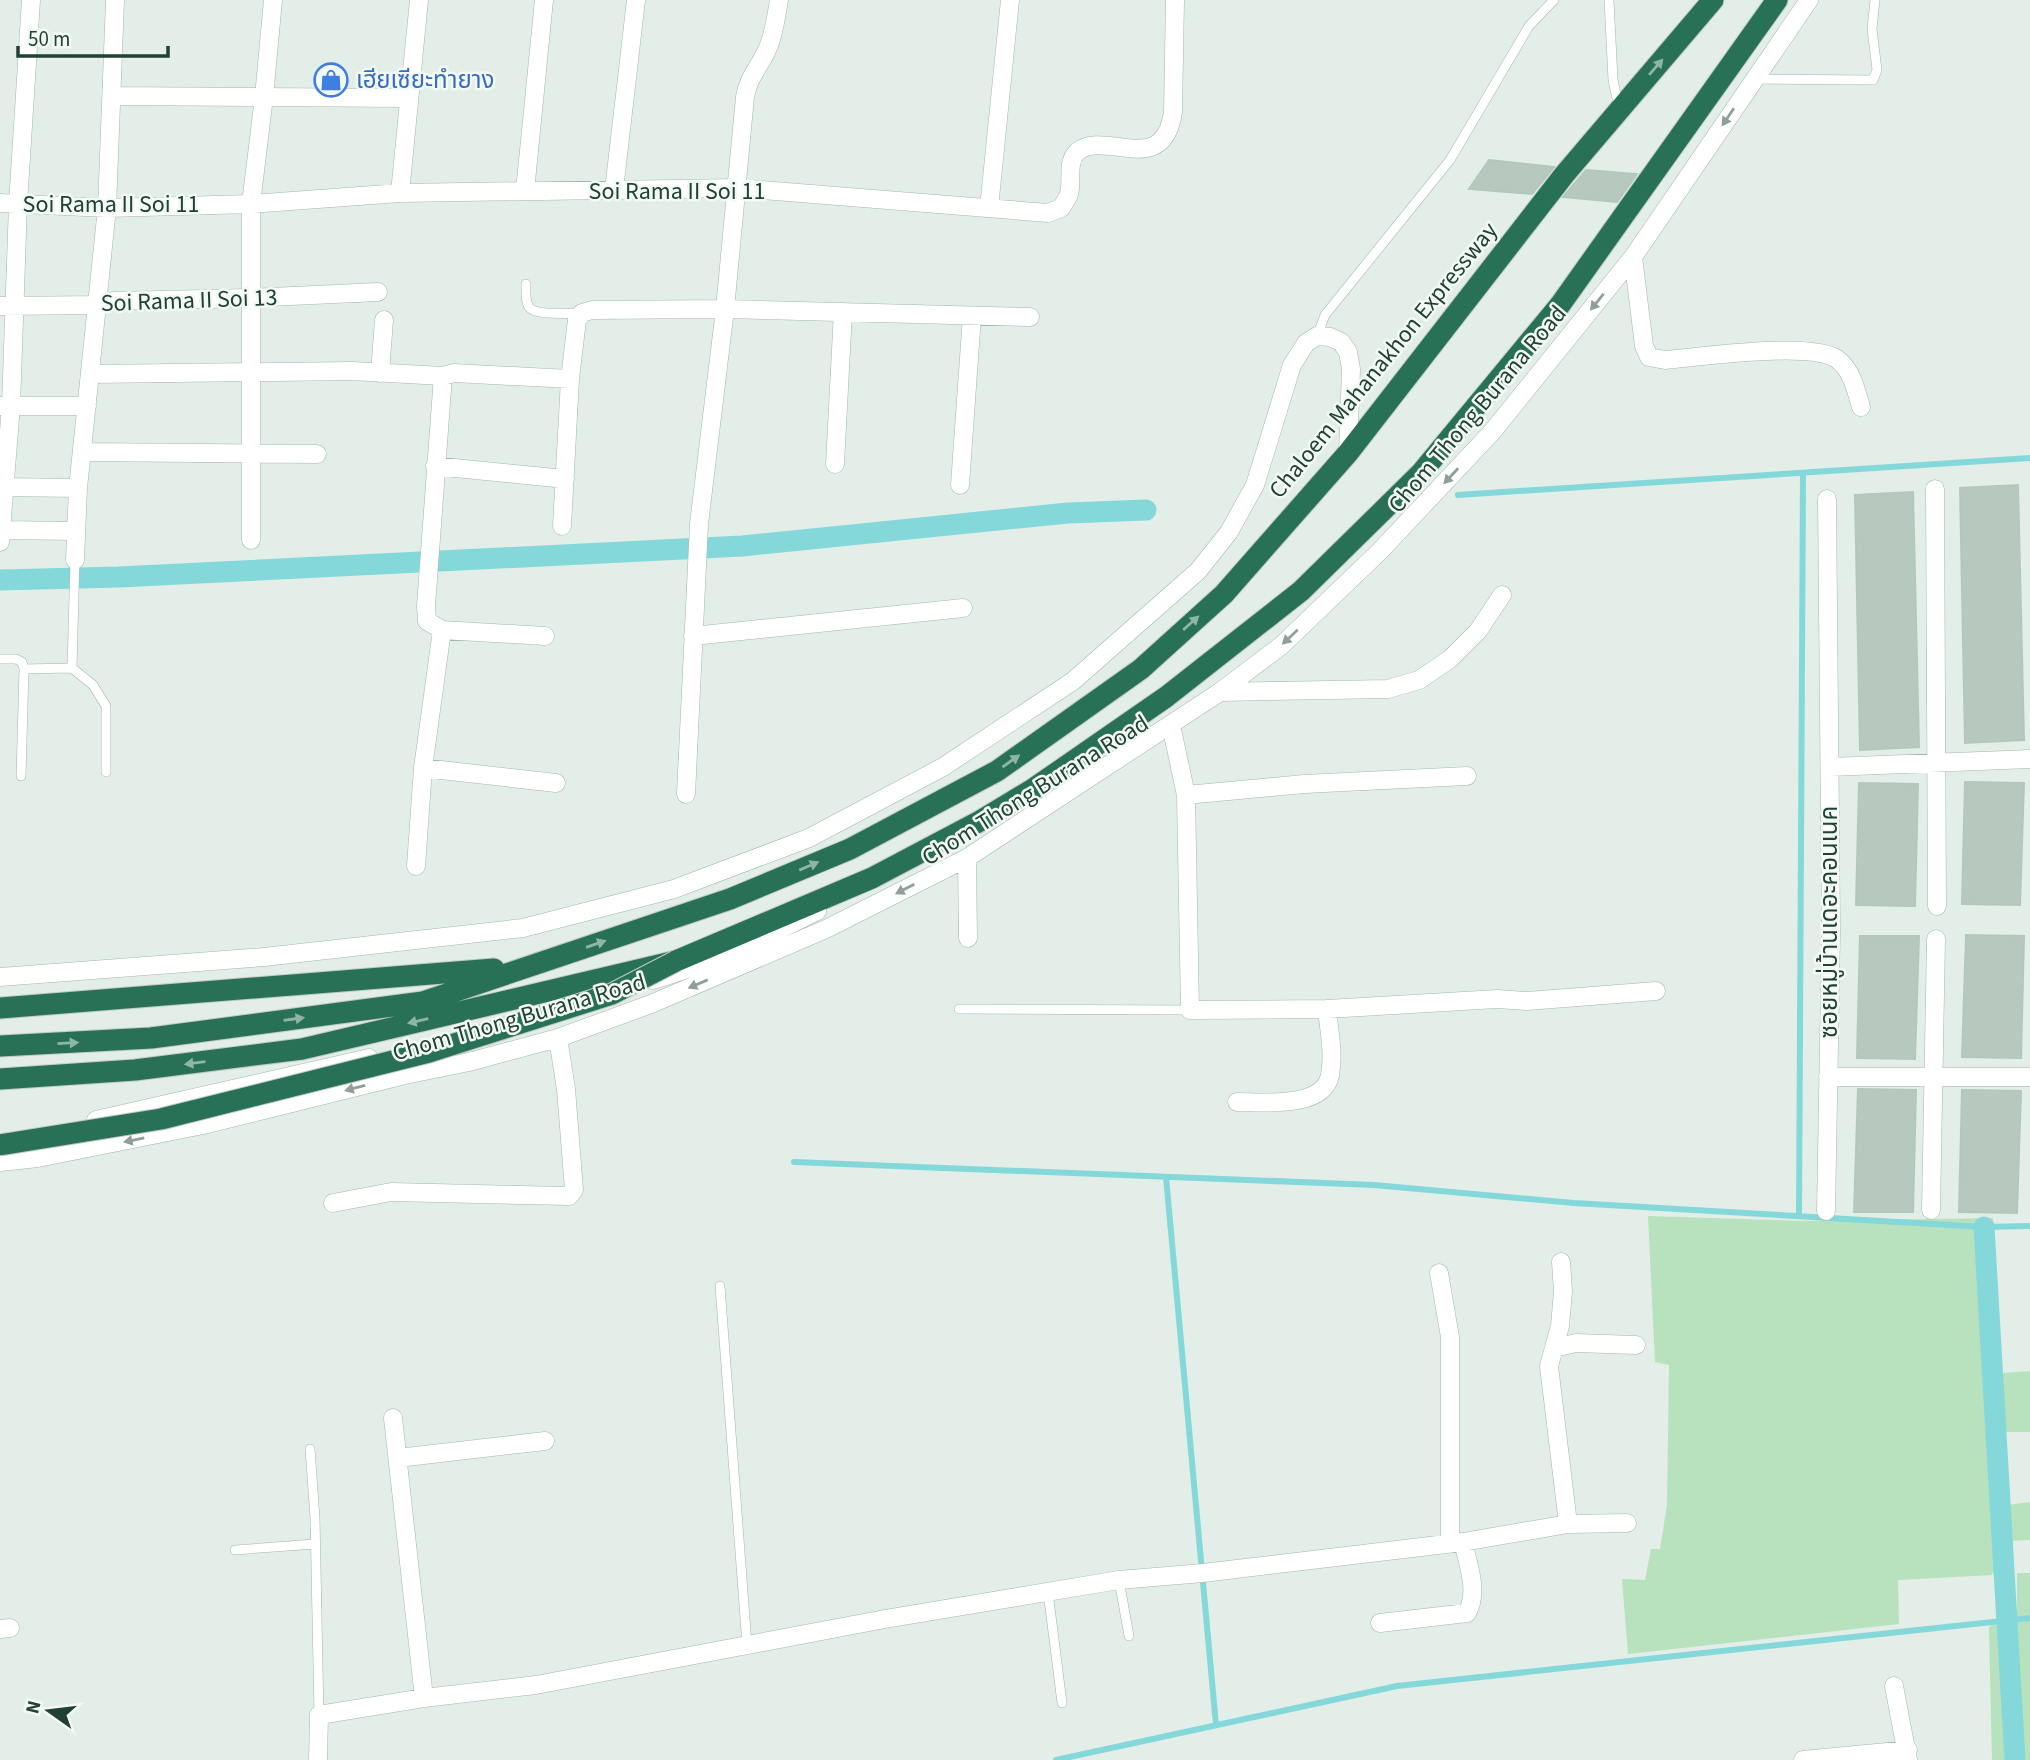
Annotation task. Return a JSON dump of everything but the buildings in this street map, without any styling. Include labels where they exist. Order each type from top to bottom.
[{"type":"highway","name":"Chaloem Mahanakhon Expressway","points":[[531,966],[730,899],[850,849],[997,771],[1141,669],[1213,603],[1348,453],[1513,240],[1713,0]]},
{"type":"highway","points":[[0,1145],[161,1119],[429,1052],[612,994],[676,961],[872,878],[980,821],[1033,789],[1166,697],[1301,591],[1421,473],[1560,305],[1777,0]]},
{"type":"highway","points":[[0,1079],[135,1070],[302,1049],[676,961]]},
{"type":"highway","points":[[0,1008],[531,966]]},
{"type":"highway","points":[[0,1046],[151,1038],[423,1002],[531,966]]},
{"type":"street","points":[[31,0],[9,204],[0,534],[76,531]]},
{"type":"street","points":[[75,560],[78,488],[107,208],[115,0]]},
{"type":"street","points":[[251,540],[251,204],[273,0]]},
{"type":"street","points":[[400,193],[419,0]]},
{"type":"street","points":[[525,191],[544,0]]},
{"type":"street","points":[[614,190],[636,0]]},
{"type":"street","points":[[686,794],[699,524],[725,309],[747,84],[767,50],[779,0]]},
{"type":"street","points":[[989,208],[1010,0]]},
{"type":"street","name":"Soi Rama II Soi 11","points":[[9,204],[107,208],[251,204],[400,193],[738,188],[1048,213],[1061,208],[1070,193],[1071,163],[1077,152],[1088,146],[1144,148],[1159,144],[1170,131],[1173,112],[1175,0]]},
{"type":"street","name":"Chom Thong Burana Road","points":[[0,1138],[110,1117],[390,1054],[684,971],[765,938],[833,902],[912,868],[1069,773],[1168,706],[1306,595],[1414,490],[1511,376],[1590,272],[1785,0]]},
{"type":"street","name":"Chom Thong Burana Road","points":[[0,1161],[38,1158],[142,1139],[283,1107],[405,1074],[469,1062],[558,1038],[651,1004],[826,929],[967,858],[1220,692],[1282,645],[1380,551],[1492,432],[1633,257],[1809,0]]},
{"type":"street","points":[[112,96],[409,98]]},
{"type":"street","points":[[1633,257],[1644,346],[1649,357],[1665,360],[1791,350],[1827,354],[1839,360],[1851,375],[1861,407]]},
{"type":"street","name":"Soi Rama II Soi 13","points":[[7,305],[99,305],[114,301],[378,292]]},
{"type":"street","points":[[562,526],[570,379],[577,320],[582,313],[592,310],[725,309],[1030,317]]},
{"type":"street","points":[[835,464],[843,312]]},
{"type":"street","points":[[960,485],[972,316]]},
{"type":"street","points":[[380,373],[384,320]]},
{"type":"street","points":[[0,977],[264,957],[523,928],[674,889],[809,838],[943,768],[1073,681],[1198,571],[1229,531],[1255,485],[1292,365],[1306,343],[1317,337],[1330,337],[1341,342],[1348,352],[1351,369],[1348,453]]},
{"type":"street","points":[[90,374],[380,373],[443,376],[454,373],[570,379]]},
{"type":"street","points":[[443,376],[428,550],[427,621],[442,630],[545,636]]},
{"type":"street","points":[[5,406],[87,406]]},
{"type":"street","points":[[82,452],[317,454]]},
{"type":"street","points":[[435,466],[565,479]]},
{"type":"street","points":[[2,487],[78,488]]},
{"type":"street","points":[[1935,489],[1937,906]]},
{"type":"street","name":"ซอยหมู่บ้านเดอะคอนเนค","points":[[1826,1211],[1831,931],[1827,499]]},
{"type":"street","points":[[1220,692],[1388,689],[1419,680],[1450,659],[1478,631],[1502,595]]},
{"type":"street","points":[[694,636],[963,608]]},
{"type":"street","points":[[416,866],[423,768],[442,630]]},
{"type":"street","points":[[1171,725],[1186,795],[1190,1010],[1327,1009],[1497,999],[1527,1001],[1656,991]]},
{"type":"street","points":[[1830,767],[2030,759]]},
{"type":"street","points":[[423,768],[556,783]]},
{"type":"street","points":[[1186,795],[1304,784],[1467,776]]},
{"type":"street","points":[[967,858],[968,938]]},
{"type":"street","points":[[1931,1210],[1936,939]]},
{"type":"street","points":[[1237,1102],[1289,1102],[1306,1098],[1321,1089],[1330,1078],[1332,1052],[1327,1009]]},
{"type":"street","points":[[333,1203],[391,1192],[569,1196],[574,1190],[566,1089],[558,1038]]},
{"type":"street","points":[[1828,1077],[2030,1077]]},
{"type":"street","points":[[1561,1262],[1563,1291],[1560,1326],[1549,1366],[1568,1524]]},
{"type":"street","points":[[1380,1623],[1467,1613],[1471,1607],[1473,1587],[1457,1542],[1450,1337],[1439,1273]]},
{"type":"street","points":[[1554,1348],[1576,1343],[1636,1345]]},
{"type":"street","points":[[393,1418],[424,1698]]},
{"type":"street","points":[[398,1458],[545,1441]]},
{"type":"street","points":[[318,1760],[319,1715],[424,1698],[536,1685],[892,1618],[1119,1580],[1203,1573],[1457,1542],[1568,1524],[1627,1522]]},
{"type":"street","points":[[1803,1760],[1908,1755],[1894,1686]]},
{"type":"lane","points":[[1317,337],[1325,315],[1450,160],[1529,26],[1554,0]]},
{"type":"lane","points":[[1609,0],[1613,80],[1620,109]]},
{"type":"lane","points":[[1754,79],[1874,80],[1877,70],[1872,29],[1875,0]]},
{"type":"lane","points":[[526,284],[527,305],[530,310],[542,313],[582,313]]},
{"type":"lane","points":[[72,668],[75,560]]},
{"type":"lane","points":[[0,659],[16,659],[22,662],[24,668],[21,776]]},
{"type":"lane","points":[[24,668],[72,668],[93,685],[106,706],[106,772]]},
{"type":"lane","points":[[959,1009],[1190,1010]]},
{"type":"lane","points":[[720,1286],[747,1645]]},
{"type":"lane","points":[[310,1449],[319,1715]]},
{"type":"lane","points":[[235,1550],[315,1544]]},
{"type":"lane","points":[[1119,1580],[1129,1636]]},
{"type":"lane","points":[[1048,1592],[1062,1703]]},
{"type":"green space","points":[[1648,1216],[1803,1221],[1993,1218],[2002,1373],[2030,1371],[2030,1432],[2005,1432],[2008,1505],[2030,1502],[2030,1540],[2008,1541],[1992,1575],[1898,1580],[1899,1624],[1628,1654],[1622,1579],[1645,1580],[1651,1549],[1660,1549],[1667,1505],[1669,1365],[1655,1362]]},
{"type":"green space","points":[[2017,1573],[2030,1573],[2030,1760],[1992,1760],[1989,1627],[2017,1610]]},
{"type":"waterway","points":[[1458,495],[2030,458]]},
{"type":"waterway","points":[[1799,1216],[1803,474]]},
{"type":"waterway","points":[[0,580],[119,577],[742,546],[1068,513],[1146,510]]},
{"type":"waterway","points":[[794,1162],[1374,1185],[1574,1203],[1984,1227],[2030,1226]]},
{"type":"waterway","points":[[1166,1177],[1216,1725]]},
{"type":"waterway","points":[[1984,1227],[2015,1760]]},
{"type":"waterway","points":[[1056,1760],[1397,1686],[2030,1618]]},
{"type":"place","name":"เฮียเซียะทำยาง","points":[[331,80]]}]
